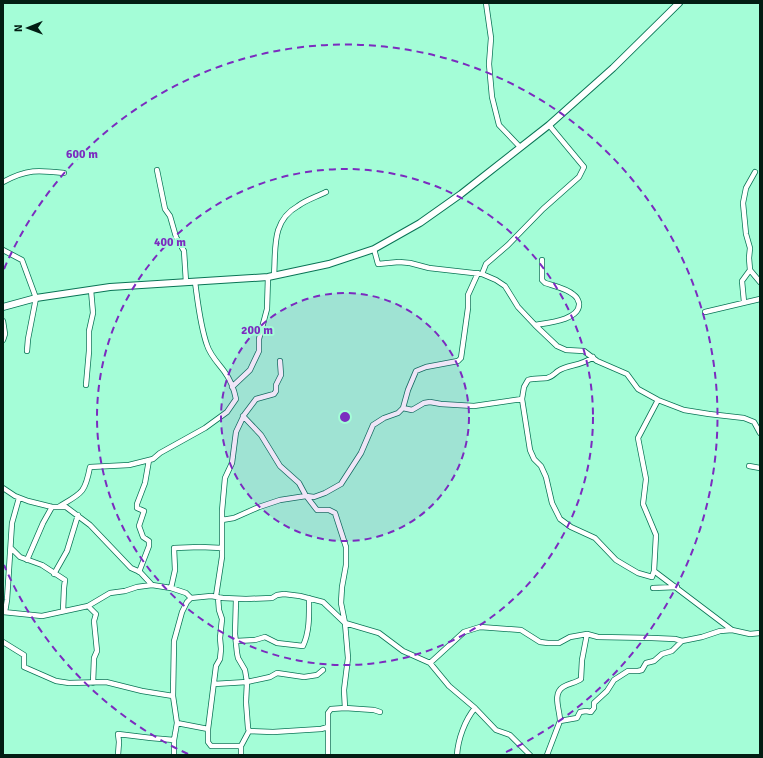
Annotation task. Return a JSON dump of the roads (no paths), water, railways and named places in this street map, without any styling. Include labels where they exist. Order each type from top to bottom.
[{"type":"street","points":[[486,3],[491,38],[490,64],[492,97],[499,124],[520,147]]},
{"type":"street","points":[[3,308],[36,298],[110,287],[271,276],[329,264],[374,249],[420,223],[461,194],[549,125],[613,68],[679,3]]},
{"type":"street","points":[[222,520],[234,518],[280,500],[307,496],[314,497],[326,493],[341,484],[361,453],[373,425],[384,418],[398,413],[403,408],[416,371],[439,363],[458,361],[461,358],[468,308],[468,295],[486,264],[508,245],[543,209],[579,177],[584,166],[549,125]]},
{"type":"street","points":[[157,170],[164,209],[170,216],[176,237],[184,251],[186,282]]},
{"type":"street","points":[[3,182],[22,172],[43,171],[64,173]]},
{"type":"street","points":[[755,172],[746,188],[743,203],[746,234],[750,248],[750,270],[760,282]]},
{"type":"street","points":[[232,387],[250,370],[259,351],[260,339],[267,309],[277,232],[281,222],[297,206],[326,192]]},
{"type":"street","points":[[374,249],[378,264],[410,262],[429,268],[480,274],[496,280],[505,286],[518,307],[557,346],[566,350],[584,351],[597,361],[627,374],[638,389],[658,400],[684,410],[744,418],[754,422],[760,433]]},
{"type":"street","points":[[3,250],[22,260],[36,298],[27,351]]},
{"type":"street","points":[[535,325],[561,320],[578,310],[579,306],[575,295],[545,283],[542,280],[542,260]]},
{"type":"street","points":[[744,302],[742,281],[750,270]]},
{"type":"street","points":[[60,506],[80,495],[83,491],[90,467],[129,465],[149,460],[205,428],[227,412],[236,399],[224,371],[217,364],[207,346],[200,321],[195,282]]},
{"type":"street","points":[[86,385],[89,331],[93,313],[91,290]]},
{"type":"street","points":[[704,312],[760,299]]},
{"type":"street","points":[[3,320],[6,334],[3,340]]},
{"type":"street","points":[[593,357],[588,361],[558,371],[548,378],[532,378],[528,380],[524,387],[522,399],[530,450],[534,459],[541,466],[546,477],[552,503],[560,519],[571,527],[595,538],[616,560],[638,573],[652,577],[654,570],[656,536],[643,504],[646,479],[638,438],[658,400]]},
{"type":"street","points":[[241,746],[211,746],[208,742],[208,729],[216,666],[220,659],[221,649],[220,638],[222,619],[217,596],[222,557],[222,520],[225,478],[232,463],[236,432],[243,416],[256,399],[274,394],[280,375],[280,361]]},
{"type":"street","points":[[403,408],[412,410],[424,402],[474,406],[522,399]]},
{"type":"street","points":[[243,416],[261,435],[280,466],[300,483],[317,510],[329,510],[335,514],[346,547],[346,565],[342,587],[342,603],[348,658],[344,690],[346,708]]},
{"type":"street","points":[[139,572],[149,546],[149,541],[143,537],[139,526],[144,512],[137,508],[137,504],[145,483],[149,460]]},
{"type":"street","points":[[750,466],[760,468]]},
{"type":"street","points":[[3,488],[19,498],[52,507],[66,507],[90,525],[132,568],[139,572],[152,585]]},
{"type":"street","points":[[19,498],[12,523],[7,600],[4,612],[42,616],[88,606],[110,593],[152,585],[171,588],[186,593],[191,598]]},
{"type":"street","points":[[27,560],[43,523],[52,507]]},
{"type":"street","points":[[54,574],[67,551],[78,515]]},
{"type":"street","points":[[11,548],[20,557],[42,565],[65,580],[63,611]]},
{"type":"street","points":[[171,588],[175,570],[174,548],[222,548]]},
{"type":"street","points":[[654,570],[732,630]]},
{"type":"street","points":[[653,588],[677,587]]},
{"type":"street","points":[[174,755],[174,740],[177,723],[173,696],[174,641],[182,612],[187,602],[191,598],[217,596],[236,599],[272,598],[277,595],[284,594],[323,602],[345,623],[379,632],[403,651],[430,663],[449,686],[475,708],[496,730],[510,735],[530,755]]},
{"type":"street","points":[[236,640],[255,640],[264,637],[277,643],[303,646],[308,630],[309,598]]},
{"type":"street","points":[[236,599],[236,640],[238,658],[245,670],[247,682],[246,702],[249,732],[241,746],[241,755]]},
{"type":"street","points":[[88,606],[96,614],[94,621],[97,651],[94,658],[94,683]]},
{"type":"street","points":[[430,663],[464,632],[480,627],[521,630],[540,642],[548,643],[559,642],[570,637],[587,634],[598,637],[675,639],[682,641],[702,637],[720,631],[732,630],[750,634],[760,633]]},
{"type":"street","points":[[547,755],[560,721],[557,700],[558,694],[563,687],[581,679],[582,660],[587,634]]},
{"type":"street","points":[[560,721],[577,718],[580,712],[591,712],[594,708],[594,703],[607,691],[614,680],[628,671],[642,670],[646,663],[654,661],[662,654],[672,651],[682,641]]},
{"type":"street","points":[[3,642],[24,654],[24,667],[33,672],[62,682],[106,682],[142,691],[173,696]]},
{"type":"street","points":[[214,684],[247,682],[277,674],[304,677],[317,675],[323,670]]},
{"type":"street","points":[[328,755],[328,713],[331,709],[346,708],[374,710],[380,712]]},
{"type":"street","points":[[457,755],[459,742],[470,714],[475,708]]},
{"type":"street","points":[[177,723],[208,729]]},
{"type":"street","points":[[249,732],[321,729],[328,727]]},
{"type":"street","points":[[118,755],[118,734],[174,740]]}]
